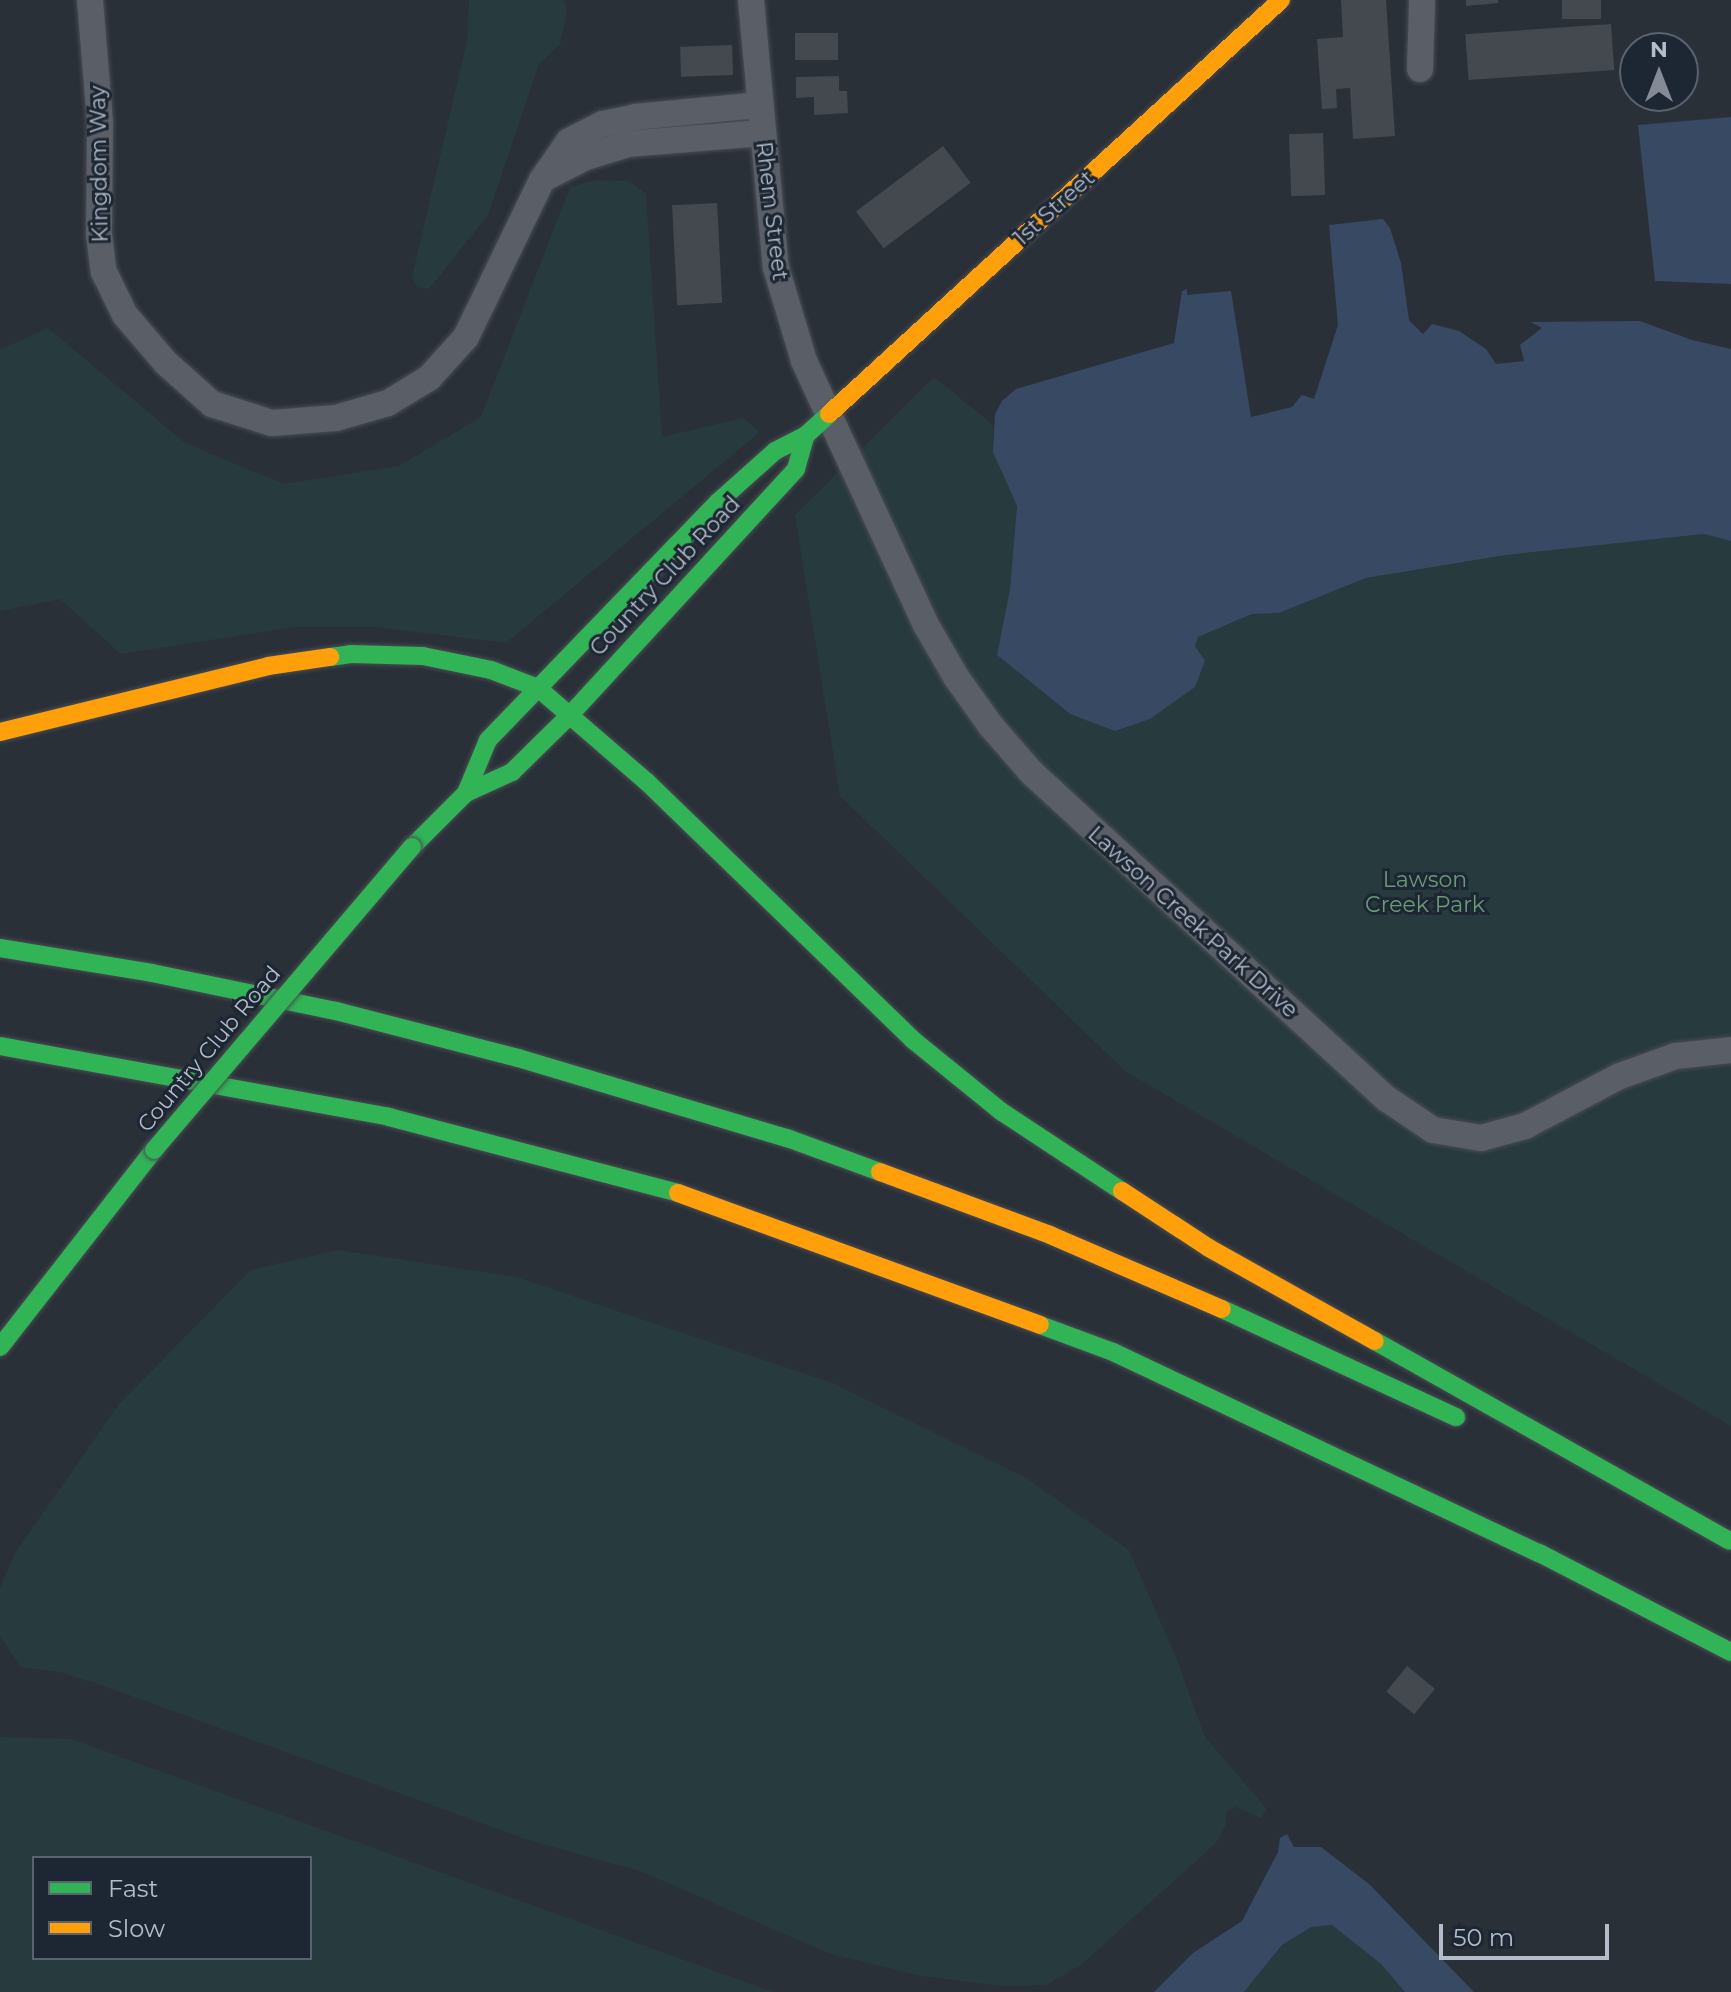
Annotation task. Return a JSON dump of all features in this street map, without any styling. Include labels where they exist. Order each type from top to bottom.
[{"type":"main road","name":"1st Street","points":[[827,415],[1281,0]]},
{"type":"main road","name":"Country Club Road","points":[[466,793],[488,740],[718,502],[775,451],[806,435],[827,415]]},
{"type":"main road","name":"Country Club Road","points":[[0,1347],[154,1150],[412,847],[466,793],[512,772],[570,715],[796,469],[806,435]]},
{"type":"main road","points":[[0,732],[268,666],[351,654],[423,656],[491,670],[538,688],[647,782],[913,1040],[1002,1112],[1209,1248],[1730,1542]]},
{"type":"main road","points":[[0,948],[152,973],[336,1011],[518,1058],[758,1129],[1050,1235],[1221,1308],[1473,1425]]},
{"type":"main road","points":[[0,1046],[389,1117],[669,1190],[1113,1352],[1539,1553],[1731,1652]]},
{"type":"main road","points":[[0,1054],[225,1095],[389,1117]]},
{"type":"main road","points":[[1530,1451],[1730,1542]]},
{"type":"street","name":"Kingdom Way","points":[[90,0],[100,122],[99,234],[104,272],[125,315],[166,363],[212,404],[272,423],[336,418],[388,403],[429,378],[466,337],[542,180],[569,141],[603,124],[635,117],[760,105]]},
{"type":"street","name":"Rhem Street","points":[[751,0],[776,268],[788,316],[827,415]]},
{"type":"street","points":[[1420,69],[1422,0]]},
{"type":"street","points":[[542,180],[586,157],[628,144],[762,133]]},
{"type":"street","name":"Lawson Creek Park Drive","points":[[827,415],[926,625],[956,677],[991,726],[1074,814],[1387,1099],[1433,1130],[1481,1138],[1525,1126],[1620,1076],[1662,1061],[1731,1050]]},
{"type":"green space","points":[[469,0],[564,0],[567,12],[560,44],[539,64],[488,215],[429,289],[418,287],[412,277],[467,41]]},
{"type":"green space","points":[[597,180],[629,181],[646,194],[662,437],[743,418],[760,432],[506,643],[375,627],[295,627],[121,654],[60,599],[0,611],[0,350],[48,328],[185,443],[284,484],[399,466],[481,417],[570,187]]},
{"type":"green space","name":"Lawson Creek Park","points":[[934,377],[993,425],[993,452],[1017,506],[1010,589],[997,655],[1069,714],[1195,646],[1198,637],[1252,614],[1279,613],[1366,578],[1506,555],[1704,534],[1731,541],[1731,1426],[1125,1071],[840,796],[795,515]]},
{"type":"green space","points":[[338,1250],[516,1277],[832,1383],[1024,1477],[1129,1550],[1175,1655],[1205,1737],[1267,1809],[1261,1818],[1236,1807],[1227,1811],[1225,1827],[1216,1843],[1082,1964],[1046,1985],[1004,1986],[921,1976],[831,1954],[640,1871],[528,1840],[104,1686],[61,1672],[21,1667],[0,1636],[0,1588],[15,1553],[119,1404],[251,1270]]},
{"type":"green space","points":[[0,1737],[71,1739],[773,1992],[0,1992]]},
{"type":"green space","points":[[1332,1925],[1381,1964],[1405,1992],[1244,1992],[1282,1945],[1311,1927]]},
{"type":"water","points":[[1731,117],[1731,284],[1655,281],[1638,125]]},
{"type":"water","points":[[1383,219],[1390,228],[1401,263],[1409,320],[1423,334],[1432,324],[1459,331],[1486,349],[1496,364],[1524,361],[1520,345],[1542,328],[1530,322],[1640,321],[1692,340],[1731,349],[1731,541],[1704,534],[1506,555],[1366,578],[1279,613],[1252,614],[1198,637],[1195,646],[1205,661],[1195,687],[1150,719],[1115,731],[1070,714],[997,655],[1010,589],[1017,506],[993,452],[995,414],[1002,401],[1016,389],[1174,343],[1182,291],[1187,289],[1187,295],[1231,291],[1251,417],[1292,407],[1302,395],[1314,399],[1338,325],[1329,225]]},
{"type":"water","points":[[1287,1834],[1294,1847],[1321,1847],[1369,1884],[1474,1992],[1405,1992],[1381,1964],[1332,1925],[1311,1927],[1282,1945],[1244,1992],[1154,1992],[1193,1953],[1242,1921],[1278,1852],[1280,1838]]},
{"type":"building","points":[[1341,0],[1386,0],[1395,136],[1353,139],[1350,88],[1336,89],[1337,108],[1322,109],[1317,39],[1343,37]]},
{"type":"building","points":[[1466,0],[1498,0],[1498,3],[1466,6]]},
{"type":"building","points":[[1562,0],[1601,0],[1601,19],[1562,19]]},
{"type":"building","points":[[1611,24],[1614,70],[1469,80],[1465,34]]},
{"type":"building","points":[[795,33],[838,33],[838,60],[795,60]]},
{"type":"building","points":[[732,45],[733,75],[681,77],[680,47]]},
{"type":"building","points":[[839,76],[839,91],[847,91],[848,113],[814,115],[814,97],[796,98],[796,77]]},
{"type":"building","points":[[1323,133],[1325,195],[1291,196],[1289,134]]},
{"type":"building","points":[[943,146],[971,183],[884,248],[856,212]]},
{"type":"building","points":[[717,203],[722,303],[677,305],[672,205]]},
{"type":"building","points":[[1407,1666],[1435,1689],[1414,1714],[1386,1692]]},
{"type":"traffic: fast","points":[[466,793],[488,740],[718,502],[775,451],[806,435],[829,414]]},
{"type":"traffic: fast","points":[[412,847],[466,793],[512,772],[570,715],[796,469],[806,435]]},
{"type":"traffic: fast","points":[[330,657],[351,654],[423,656],[491,670],[538,688],[647,782],[913,1040],[1002,1112],[1122,1191]]},
{"type":"traffic: fast","points":[[154,1150],[412,847]]},
{"type":"traffic: fast","points":[[0,948],[152,973],[336,1011],[518,1058],[787,1138],[880,1172]]},
{"type":"traffic: fast","points":[[0,1046],[389,1117],[678,1193]]},
{"type":"traffic: fast","points":[[0,1347],[154,1150]]},
{"type":"traffic: fast","points":[[1222,1309],[1456,1417]]},
{"type":"traffic: fast","points":[[1040,1325],[1113,1352],[1539,1553],[1731,1652]]},
{"type":"traffic: fast","points":[[1375,1341],[1730,1541]]},
{"type":"traffic: slow","points":[[829,414],[1281,0]]},
{"type":"traffic: slow","points":[[0,732],[268,666],[330,657]]},
{"type":"traffic: slow","points":[[880,1172],[1050,1235],[1222,1309]]},
{"type":"traffic: slow","points":[[1122,1191],[1209,1248],[1375,1341]]},
{"type":"traffic: slow","points":[[678,1193],[1040,1325]]}]
